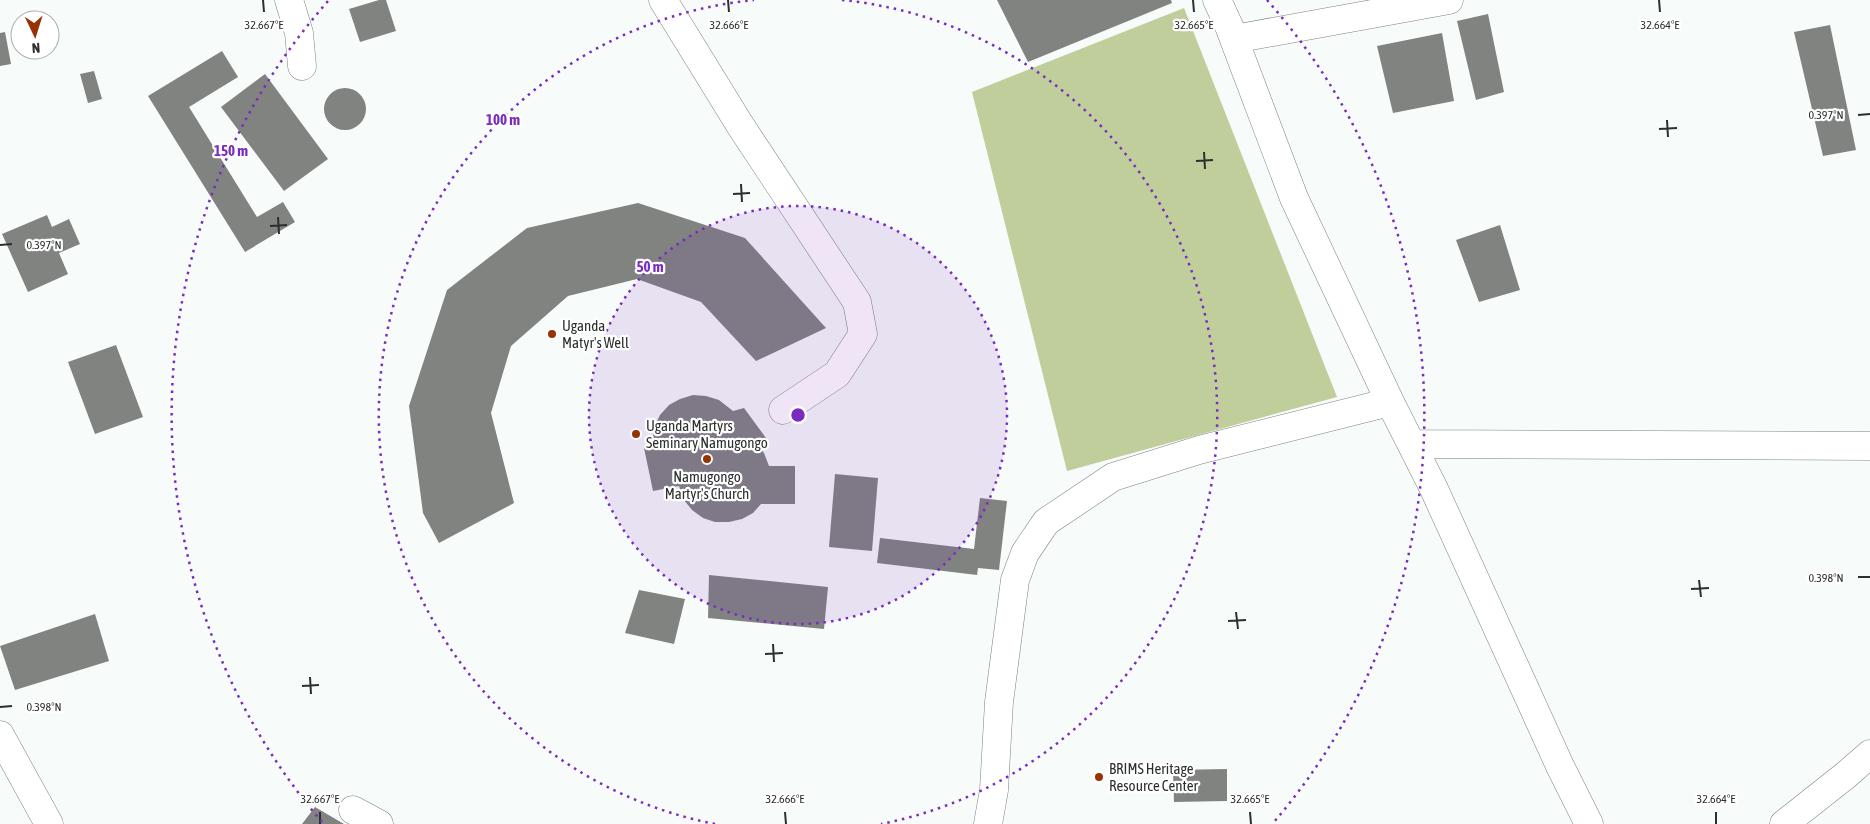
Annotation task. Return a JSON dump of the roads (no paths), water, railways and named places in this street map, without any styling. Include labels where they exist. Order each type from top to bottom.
[{"type":"street","points":[[289,0],[299,33],[302,66]]},
{"type":"street","points":[[663,0],[740,125],[857,302],[863,334],[837,374],[783,410]]},
{"type":"street","points":[[1216,0],[1234,40],[1294,198],[1390,402],[1434,489],[1560,766],[1589,824]]},
{"type":"street","points":[[1234,40],[1449,0]]},
{"type":"street","points":[[988,824],[994,790],[999,702],[1015,580],[1025,553],[1046,522],[1113,477],[1199,450],[1390,402]]},
{"type":"street","points":[[1412,444],[1870,446]]},
{"type":"street","points":[[0,735],[49,824]]},
{"type":"street","points":[[1784,824],[1870,754]]},
{"type":"street","points":[[353,810],[379,824]]},
{"type":"place","name":"Uganda Matyr's Well","points":[[552,334]]},
{"type":"place","name":"Uganda Martyrs Seminary Namugongo","points":[[636,434]]},
{"type":"place","name":"Namugongo Martyr's Church","points":[[707,459]]},
{"type":"place","name":"BRIMS Heritage Resource Center","points":[[1099,777]]}]
